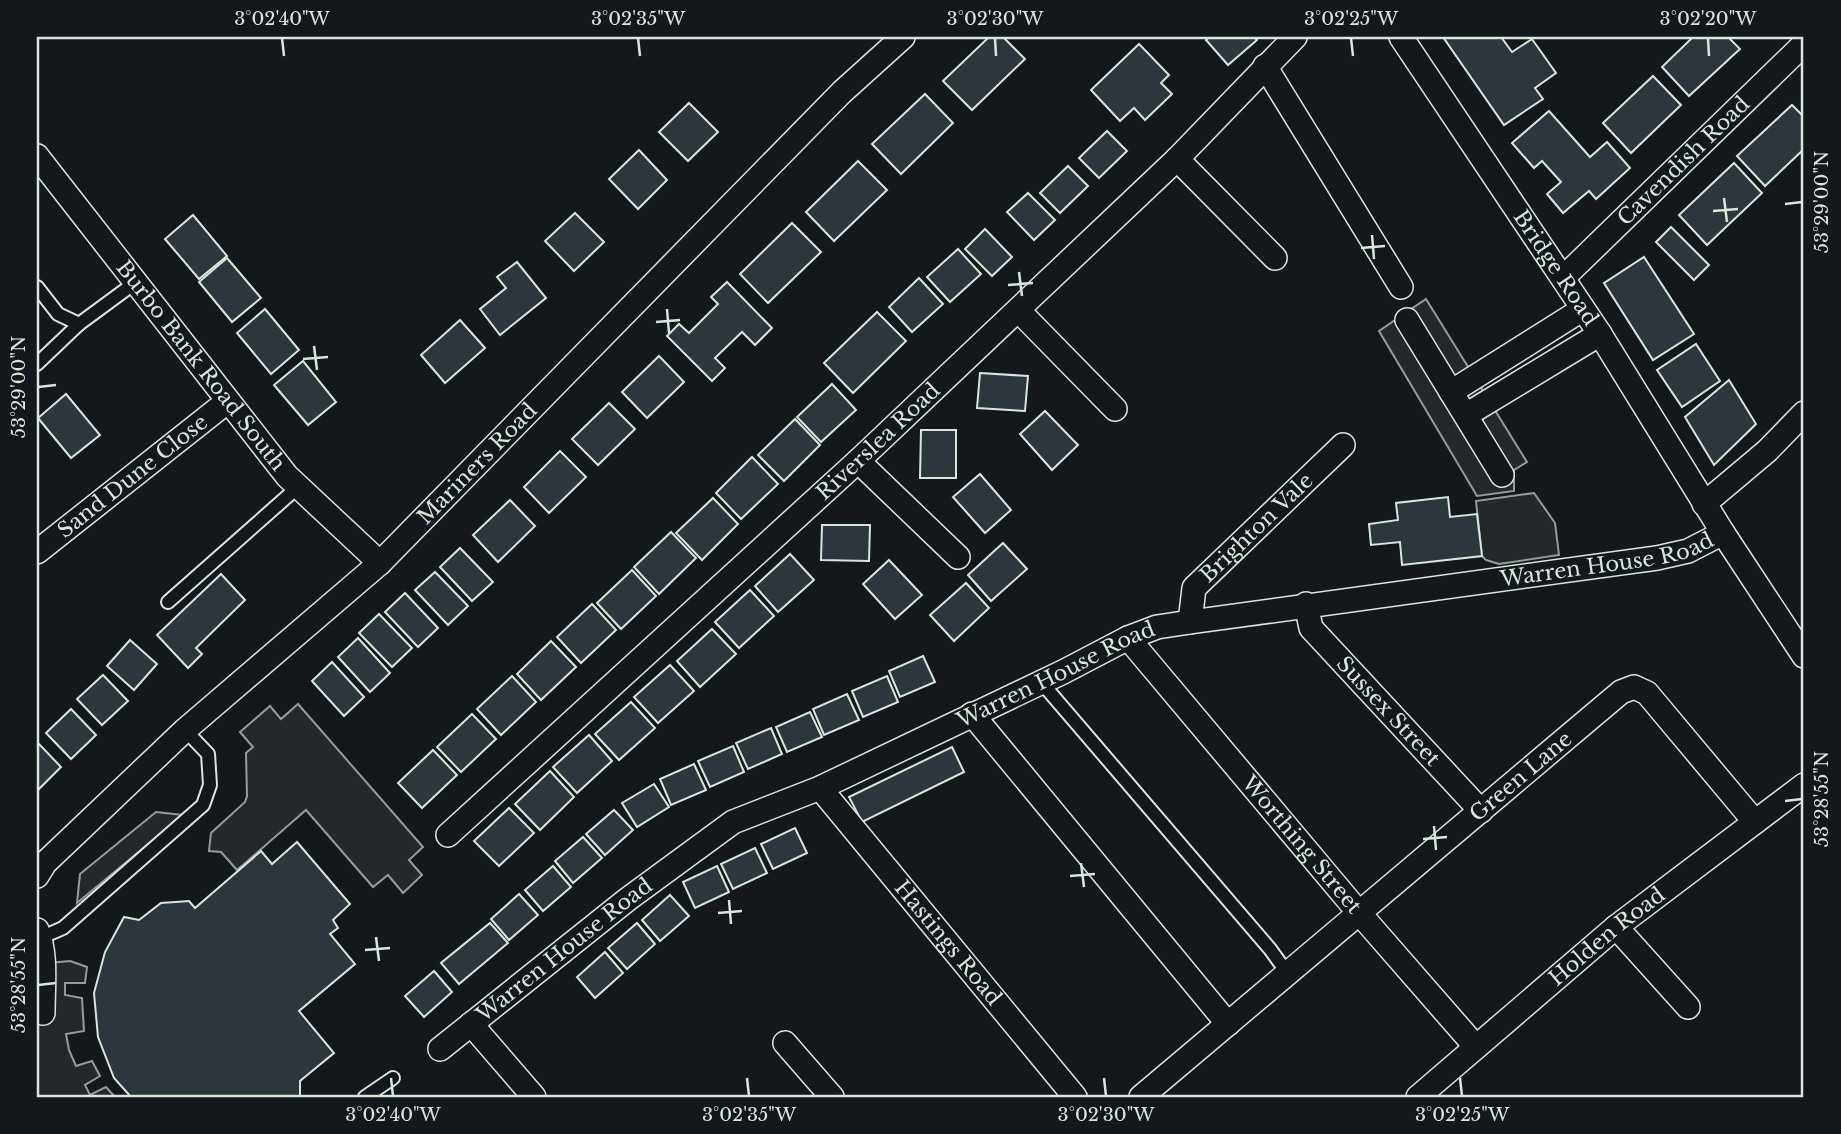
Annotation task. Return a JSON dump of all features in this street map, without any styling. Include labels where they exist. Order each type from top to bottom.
[{"type":"street","name":"Mariners Road","points":[[37,876],[45,863],[185,730],[380,563],[842,92],[903,37]]},
{"type":"street","name":"Riverslea Road","points":[[448,835],[858,461],[1177,159],[1295,37]]},
{"type":"street","name":"Bridge Road","points":[[1401,37],[1600,334],[1723,534],[1804,656]]},
{"type":"street","name":"Cavendish Road","points":[[1563,278],[1804,44]]},
{"type":"street","points":[[1265,66],[1402,287]]},
{"type":"street","name":"Burbo Bank Road South","points":[[37,156],[287,476],[380,563]]},
{"type":"street","points":[[1177,159],[1275,258]]},
{"type":"street","points":[[1451,392],[1583,309]]},
{"type":"street","points":[[1018,310],[1115,409]]},
{"type":"street","points":[[1407,320],[1502,475]]},
{"type":"street","points":[[1466,415],[1600,334]]},
{"type":"street","name":"Sand Dune Close","points":[[37,552],[228,401]]},
{"type":"street","points":[[1704,504],[1767,452],[1804,413]]},
{"type":"street","name":"Brighton Vale","points":[[1190,622],[1194,588],[1343,445]]},
{"type":"street","points":[[858,461],[958,557]]},
{"type":"street","name":"Warren House Road","points":[[440,1049],[628,899],[733,822],[820,788],[1128,638],[1157,627],[1528,568],[1657,558],[1688,551],[1723,534]]},
{"type":"street","name":"Sussex Street","points":[[1306,604],[1311,628],[1481,811]]},
{"type":"street","name":"Worthing Street","points":[[1128,638],[1360,914],[1476,1047]]},
{"type":"street","name":"Green Lane","points":[[1141,1097],[1621,692],[1634,687],[1647,692],[1755,822]]},
{"type":"street","points":[[972,714],[1228,1024]]},
{"type":"street","name":"Holden Road","points":[[1418,1097],[1616,927],[1804,785]]},
{"type":"street","name":"Hastings Road","points":[[820,788],[1075,1097]]},
{"type":"street","points":[[1616,927],[1688,1007]]},
{"type":"street","points":[[38,934],[40,1019]]},
{"type":"street","points":[[471,1024],[534,1097]]},
{"type":"street","points":[[785,1043],[832,1097]]},
{"type":"lane","points":[[37,364],[79,324],[136,282]]},
{"type":"lane","points":[[37,287],[58,314],[79,324]]},
{"type":"lane","points":[[168,602],[298,486]]},
{"type":"lane","points":[[1041,682],[1270,948],[1288,974]]},
{"type":"lane","points":[[38,934],[63,928],[203,805],[210,785],[208,754],[185,730]]},
{"type":"lane","points":[[365,1097],[393,1078]]},
{"type":"shaded area","points":[[1426,299],[1527,462],[1514,470],[1514,491],[1477,496],[1379,331]]},
{"type":"shaded area","points":[[1534,493],[1555,523],[1559,555],[1499,564],[1486,560],[1482,556],[1476,501]]},
{"type":"shaded area","points":[[298,704],[423,847],[409,860],[422,875],[403,893],[388,875],[373,887],[306,810],[237,870],[221,852],[209,851],[211,833],[245,802],[247,796],[246,753],[253,747],[240,732],[270,706],[281,719]]},
{"type":"shaded area","points":[[156,812],[183,815],[77,903],[80,874]]},
{"type":"shaded area","points":[[70,961],[87,967],[85,983],[65,983],[65,995],[82,998],[84,1031],[66,1034],[69,1050],[76,1066],[92,1061],[100,1076],[85,1085],[90,1095],[106,1087],[115,1097],[37,1097],[37,964]]},
{"type":"building","points":[[989,37],[1003,37],[1025,59],[972,110],[943,81]]},
{"type":"building","points":[[1209,37],[1254,37],[1257,40],[1228,65],[1206,40]]},
{"type":"building","points":[[1443,37],[1501,37],[1512,52],[1532,39],[1556,73],[1535,88],[1543,99],[1504,125]]},
{"type":"building","points":[[1693,37],[1728,37],[1740,49],[1689,96],[1662,67]]},
{"type":"building","points":[[1139,44],[1169,75],[1161,83],[1172,94],[1145,120],[1134,108],[1120,121],[1091,90]]},
{"type":"building","points":[[1653,76],[1681,105],[1631,153],[1603,123]]},
{"type":"building","points":[[925,94],[953,123],[901,174],[872,144]]},
{"type":"building","points":[[689,103],[718,132],[688,161],[659,132]]},
{"type":"building","points":[[1792,105],[1804,117],[1804,149],[1765,186],[1737,156]]},
{"type":"building","points":[[1549,111],[1590,157],[1607,142],[1630,168],[1596,199],[1589,191],[1563,213],[1547,194],[1561,182],[1542,161],[1534,168],[1512,143]]},
{"type":"building","points":[[1107,131],[1127,151],[1099,178],[1079,158]]},
{"type":"building","points":[[639,150],[667,180],[638,209],[609,179]]},
{"type":"building","points":[[858,161],[887,190],[834,241],[806,212]]},
{"type":"building","points":[[1734,163],[1762,193],[1707,245],[1679,215]]},
{"type":"building","points":[[1068,166],[1088,186],[1060,213],[1040,193]]},
{"type":"building","points":[[1028,193],[1055,220],[1034,240],[1007,212]]},
{"type":"building","points":[[575,213],[604,242],[574,271],[545,241]]},
{"type":"building","points":[[193,215],[227,256],[199,279],[165,239]]},
{"type":"building","points":[[792,223],[821,252],[768,303],[740,274]]},
{"type":"building","points":[[1671,227],[1709,265],[1694,280],[1656,242]]},
{"type":"building","points":[[985,229],[1012,257],[992,276],[965,249]]},
{"type":"building","points":[[958,249],[981,274],[950,302],[927,277]]},
{"type":"building","points":[[1644,257],[1694,334],[1653,360],[1604,283]]},
{"type":"building","points":[[227,258],[261,298],[232,322],[199,282]]},
{"type":"building","points":[[517,262],[546,298],[500,335],[480,309],[506,288],[497,277]]},
{"type":"building","points":[[919,278],[943,304],[912,332],[889,307]]},
{"type":"building","points":[[727,282],[772,328],[755,345],[742,332],[715,358],[725,368],[712,381],[667,336],[679,324],[689,333],[718,304],[711,297]]},
{"type":"building","points":[[265,309],[299,350],[271,374],[237,333]]},
{"type":"building","points":[[877,312],[906,341],[853,393],[824,363]]},
{"type":"building","points":[[460,320],[485,348],[445,383],[421,355]]},
{"type":"building","points":[[1696,344],[1720,381],[1682,407],[1657,370]]},
{"type":"building","points":[[659,356],[684,382],[647,418],[622,392]]},
{"type":"building","points":[[303,361],[336,402],[308,425],[274,385]]},
{"type":"building","points":[[980,373],[1028,376],[1025,411],[977,408]]},
{"type":"building","points":[[1729,380],[1756,424],[1714,465],[1685,417]]},
{"type":"building","points":[[832,384],[856,410],[821,442],[797,417]]},
{"type":"building","points":[[66,394],[100,435],[71,458],[38,418]]},
{"type":"building","points":[[609,403],[635,429],[598,465],[572,439]]},
{"type":"building","points":[[1045,411],[1078,445],[1052,470],[1020,434]]},
{"type":"building","points":[[795,419],[820,445],[784,481],[758,455]]},
{"type":"building","points":[[921,430],[956,430],[956,478],[920,478]]},
{"type":"building","points":[[560,451],[586,477],[549,513],[524,487]]},
{"type":"building","points":[[752,457],[778,484],[741,519],[716,493]]},
{"type":"building","points":[[980,474],[1011,510],[985,533],[953,497]]},
{"type":"building","points":[[1448,497],[1450,517],[1477,514],[1482,556],[1402,565],[1400,542],[1371,545],[1369,524],[1398,520],[1396,503]]},
{"type":"building","points":[[713,498],[738,524],[702,560],[676,533]]},
{"type":"building","points":[[510,500],[535,526],[498,562],[473,535]]},
{"type":"building","points":[[822,525],[870,525],[869,561],[821,560]]},
{"type":"building","points":[[671,532],[696,558],[659,594],[634,567]]},
{"type":"building","points":[[1003,543],[1027,569],[991,601],[968,575]]},
{"type":"building","points":[[460,548],[493,582],[472,601],[440,567]]},
{"type":"building","points":[[790,554],[814,580],[778,612],[755,586]]},
{"type":"building","points":[[889,560],[922,595],[895,619],[863,584]]},
{"type":"building","points":[[632,570],[656,596],[621,629],[597,603]]},
{"type":"building","points":[[435,572],[468,606],[448,625],[415,590]]},
{"type":"building","points":[[221,574],[245,600],[196,648],[202,654],[188,668],[157,635]]},
{"type":"building","points":[[966,583],[989,608],[954,641],[930,615]]},
{"type":"building","points":[[750,590],[774,616],[739,648],[715,622]]},
{"type":"building","points":[[405,593],[438,628],[418,647],[385,612]]},
{"type":"building","points":[[592,604],[616,630],[581,663],[557,637]]},
{"type":"building","points":[[379,614],[412,648],[392,667],[359,633]]},
{"type":"building","points":[[712,629],[736,654],[700,687],[677,661]]},
{"type":"building","points":[[358,638],[390,673],[370,692],[338,657]]},
{"type":"building","points":[[130,640],[157,664],[134,690],[107,666]]},
{"type":"building","points":[[551,641],[576,667],[541,700],[517,674]]},
{"type":"building","points":[[923,656],[935,682],[900,697],[889,671]]},
{"type":"building","points":[[332,662],[364,697],[344,716],[312,681]]},
{"type":"building","points":[[670,665],[694,691],[658,723],[634,697]]},
{"type":"building","points":[[103,675],[128,701],[102,725],[77,699]]},
{"type":"building","points":[[512,676],[536,702],[501,735],[477,709]]},
{"type":"building","points":[[887,676],[898,702],[863,717],[852,691]]},
{"type":"building","points":[[847,694],[859,720],[824,735],[813,709]]},
{"type":"building","points":[[631,702],[655,728],[619,760],[595,734]]},
{"type":"building","points":[[71,709],[96,735],[71,759],[46,733]]},
{"type":"building","points":[[810,712],[822,737],[787,752],[776,727]]},
{"type":"building","points":[[472,714],[496,739],[461,772],[437,747]]},
{"type":"building","points":[[771,728],[782,754],[748,769],[736,743]]},
{"type":"building","points":[[589,735],[612,761],[577,793],[553,767]]},
{"type":"building","points":[[37,742],[61,767],[37,791]]},
{"type":"building","points":[[733,746],[744,772],[710,787],[698,761]]},
{"type":"building","points":[[952,747],[964,772],[862,822],[849,797]]},
{"type":"building","points":[[433,750],[457,775],[422,808],[398,783]]},
{"type":"building","points":[[694,764],[706,790],[671,805],[660,779]]},
{"type":"building","points":[[550,771],[574,797],[540,830],[515,804]]},
{"type":"building","points":[[654,784],[669,807],[637,827],[622,803]]},
{"type":"building","points":[[509,808],[534,833],[499,866],[474,841]]},
{"type":"building","points":[[614,810],[633,830],[605,855],[586,834]]},
{"type":"building","points":[[795,828],[807,853],[773,869],[761,844]]},
{"type":"building","points":[[583,837],[602,858],[573,883],[555,861]]},
{"type":"building","points":[[297,842],[350,904],[333,920],[338,928],[330,934],[355,964],[299,1011],[334,1053],[300,1081],[300,1097],[131,1097],[114,1078],[98,1037],[94,993],[105,952],[124,917],[139,920],[161,903],[189,901],[195,908],[261,851],[272,864]]},
{"type":"building","points":[[755,848],[767,873],[733,889],[721,864]]},
{"type":"building","points":[[553,866],[571,887],[543,911],[525,890]]},
{"type":"building","points":[[717,866],[729,892],[695,908],[683,882]]},
{"type":"building","points":[[519,894],[538,915],[509,940],[491,919]]},
{"type":"building","points":[[670,895],[689,916],[660,941],[642,920]]},
{"type":"building","points":[[490,923],[508,943],[459,984],[441,963]]},
{"type":"building","points":[[637,923],[655,944],[627,969],[608,948]]},
{"type":"building","points":[[605,952],[623,973],[595,998],[577,977]]},
{"type":"building","points":[[434,971],[452,992],[424,1017],[405,996]]}]
